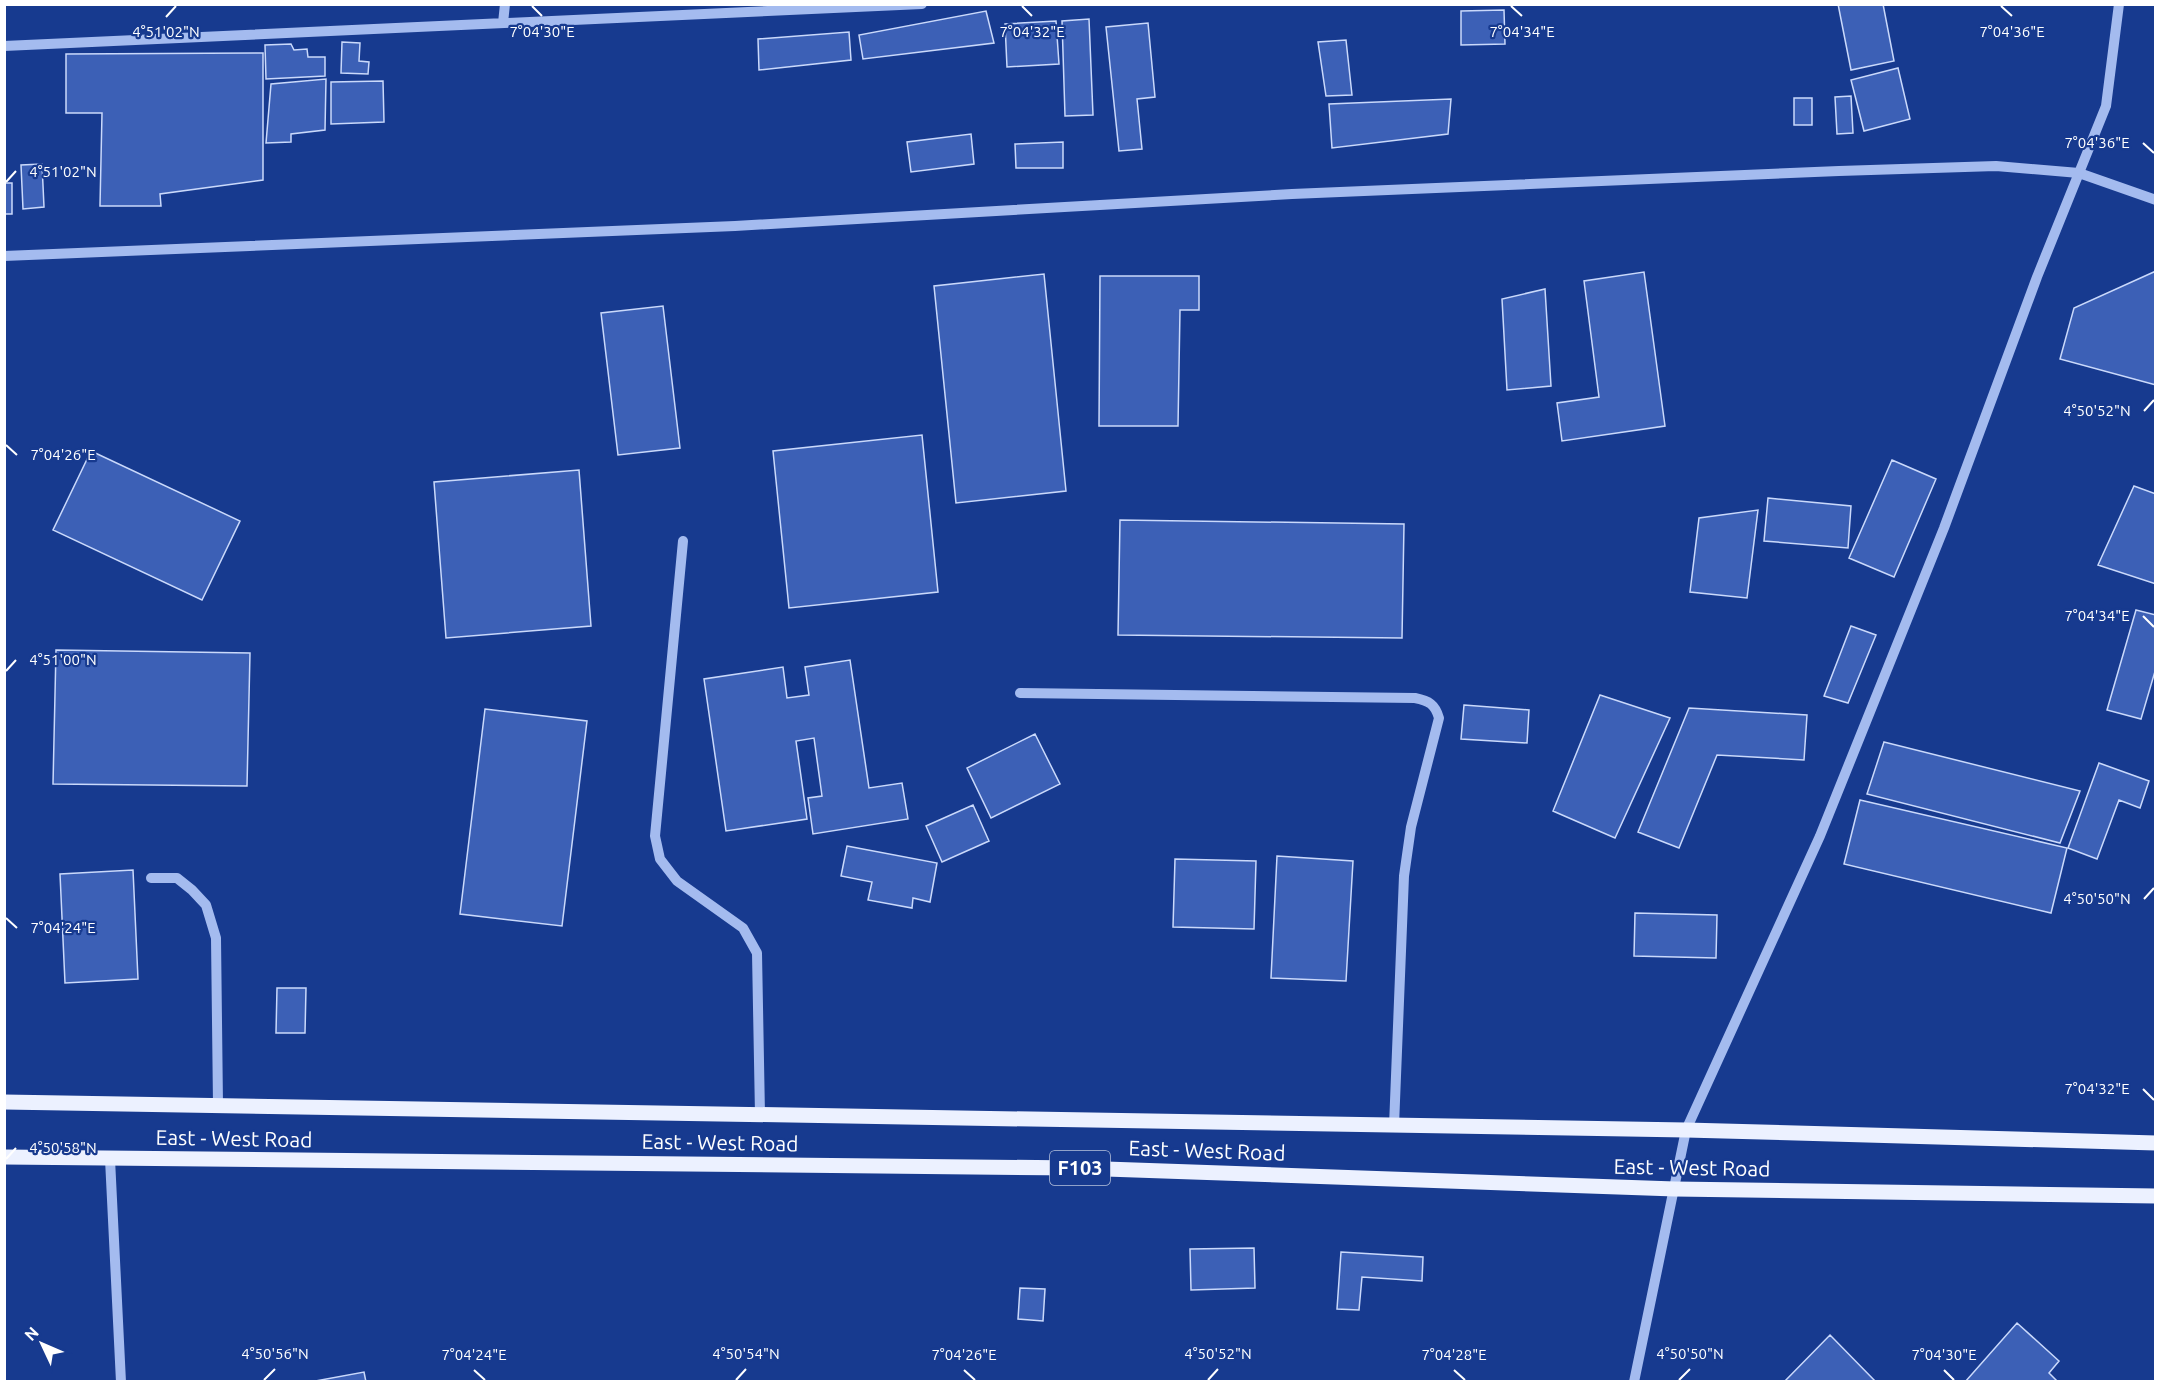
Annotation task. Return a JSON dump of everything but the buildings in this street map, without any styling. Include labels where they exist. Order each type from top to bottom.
[{"type":"main road","name":"East - West Road","points":[[4,1102],[1686,1130],[2156,1143]]},
{"type":"main road","name":"East - West Road","points":[[4,1157],[1077,1168],[1675,1189],[2156,1196]]},
{"type":"street","points":[[503,23],[505,4]]},
{"type":"street","points":[[4,46],[922,4]]},
{"type":"street","points":[[1634,1382],[1686,1130],[1820,836],[1944,528],[2037,277],[2106,106],[2119,4]]},
{"type":"street","points":[[4,256],[735,226],[1304,194],[1996,166],[2079,173],[2156,200]]},
{"type":"street","points":[[683,541],[655,836],[660,859],[677,881],[743,928],[757,953],[760,1115]]},
{"type":"street","points":[[1020,693],[1415,698],[1426,700],[1436,707],[1439,718],[1411,827],[1404,876],[1394,1126]]},
{"type":"street","points":[[151,878],[177,878],[192,890],[206,905],[216,938],[218,1105]]},
{"type":"street","points":[[110,1158],[121,1382]]}]
